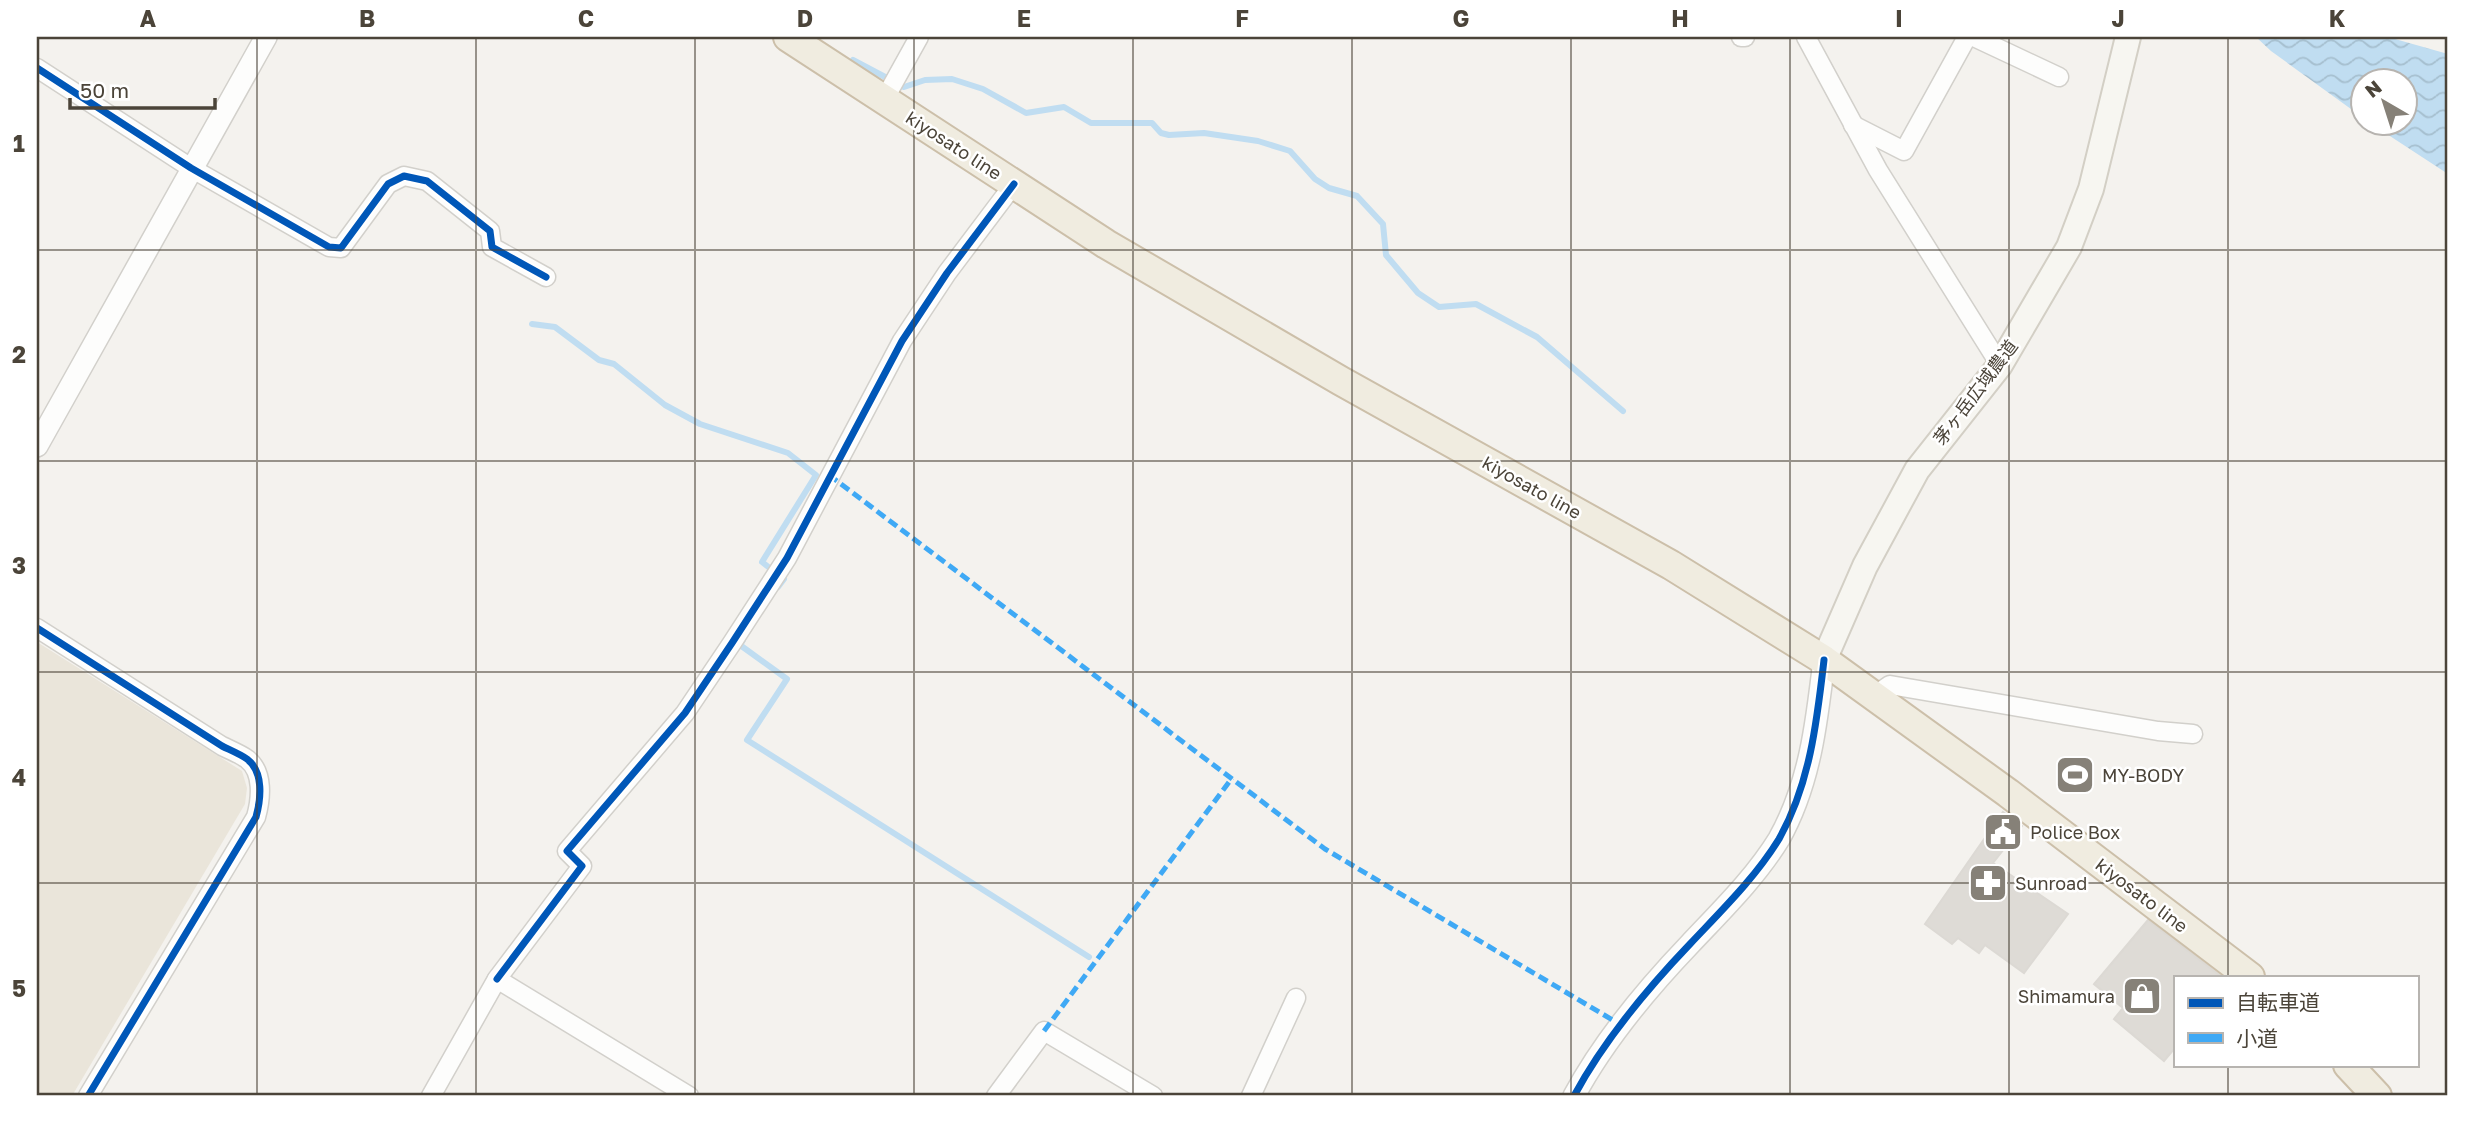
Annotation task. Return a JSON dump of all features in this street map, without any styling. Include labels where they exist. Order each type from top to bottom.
[{"type":"highway","name":"kiyosato line","points":[[788,37],[1106,244],[1341,381],[1671,565],[1824,660],[2019,802],[2249,976]]},
{"type":"highway","points":[[2349,1066],[2377,1096]]},
{"type":"main road","name":"茅ヶ岳広域農道","points":[[1824,660],[1865,566],[1917,470],[2000,365],[2069,247],[2091,189],[2128,37]]},
{"type":"street","points":[[37,446],[266,37]]},
{"type":"street","points":[[884,100],[919,37]]},
{"type":"street","points":[[1805,37],[1885,181],[2000,365]]},
{"type":"street","points":[[1853,125],[1904,151],[1967,37]]},
{"type":"street","points":[[1974,37],[2059,77]]},
{"type":"street","points":[[37,68],[191,168],[329,247],[341,248],[387,184],[404,176],[427,181],[490,231],[492,247],[546,277]]},
{"type":"street","points":[[431,1096],[497,979],[582,866],[568,851],[685,713],[732,643],[787,558],[902,341],[947,273],[1014,184]]},
{"type":"street","points":[[37,628],[248,760],[258,774],[260,787],[256,817],[88,1096]]},
{"type":"street","points":[[1574,1096],[1618,1029],[1646,993],[1753,875],[1778,839],[1797,801],[1811,752],[1824,660]]},
{"type":"street","points":[[1874,695],[1889,685],[2158,731],[2193,734]]},
{"type":"street","points":[[497,979],[689,1096]]},
{"type":"street","points":[[1251,1096],[1296,998]]},
{"type":"street","points":[[996,1096],[1044,1031],[1153,1096]]},
{"type":"shaded area","points":[[37,642],[242,771],[247,788],[245,804],[72,1096],[37,1096]]},
{"type":"water","points":[[2256,37],[2388,37],[2448,54],[2448,174],[2390,136],[2418,136],[2418,66],[2348,66],[2348,107]]},
{"type":"building","name":"Sunroad","points":[[2003,812],[2022,826],[1993,863],[2068,914],[2024,973],[1985,945],[1979,953],[1958,938],[1952,944],[1925,924]]},
{"type":"building","name":"Shimamura","points":[[2148,920],[2221,976],[2174,976],[2174,1049],[2164,1061],[2114,1019],[2123,1008],[2094,984]]},
{"type":"waterway","points":[[853,60],[904,87],[925,80],[952,79],[983,89],[1026,113],[1064,107],[1091,123],[1152,123],[1161,133],[1169,135],[1204,133],[1258,141],[1290,151],[1315,179],[1329,188],[1357,196],[1383,224],[1386,255],[1418,293],[1439,307],[1476,304],[1537,337],[1623,411]]},
{"type":"waterway","points":[[532,324],[555,327],[599,360],[614,364],[665,405],[700,424],[788,453],[816,475],[762,562],[784,579],[778,587]]},
{"type":"waterway","points":[[743,640],[740,645],[787,679],[747,740],[1089,957]]},
{"type":"marked path","points":[[829,475],[1325,849],[1621,1025]]},
{"type":"marked path","points":[[1044,1031],[1232,778]]},
{"type":"cycle path","points":[[37,68],[191,168],[329,247],[341,248],[388,184],[404,176],[427,181],[490,231],[492,247],[546,277]]},
{"type":"cycle path","points":[[497,979],[582,866],[567,851],[685,713],[732,643],[787,558],[902,341],[947,273],[1014,184]]},
{"type":"cycle path","points":[[37,628],[222,746],[247,759],[256,771],[260,786],[256,817],[88,1096]]},
{"type":"cycle path","points":[[1574,1096],[1627,1016],[1748,881],[1779,839],[1790,818],[1805,774],[1815,729],[1824,660]]},
{"type":"place","name":"MY-BODY","points":[[2075,775]]},
{"type":"place","name":"Police Box","points":[[2003,832]]},
{"type":"place","name":"Sunroad","points":[[1988,883]]},
{"type":"place","name":"Shimamura","points":[[2142,996]]}]
